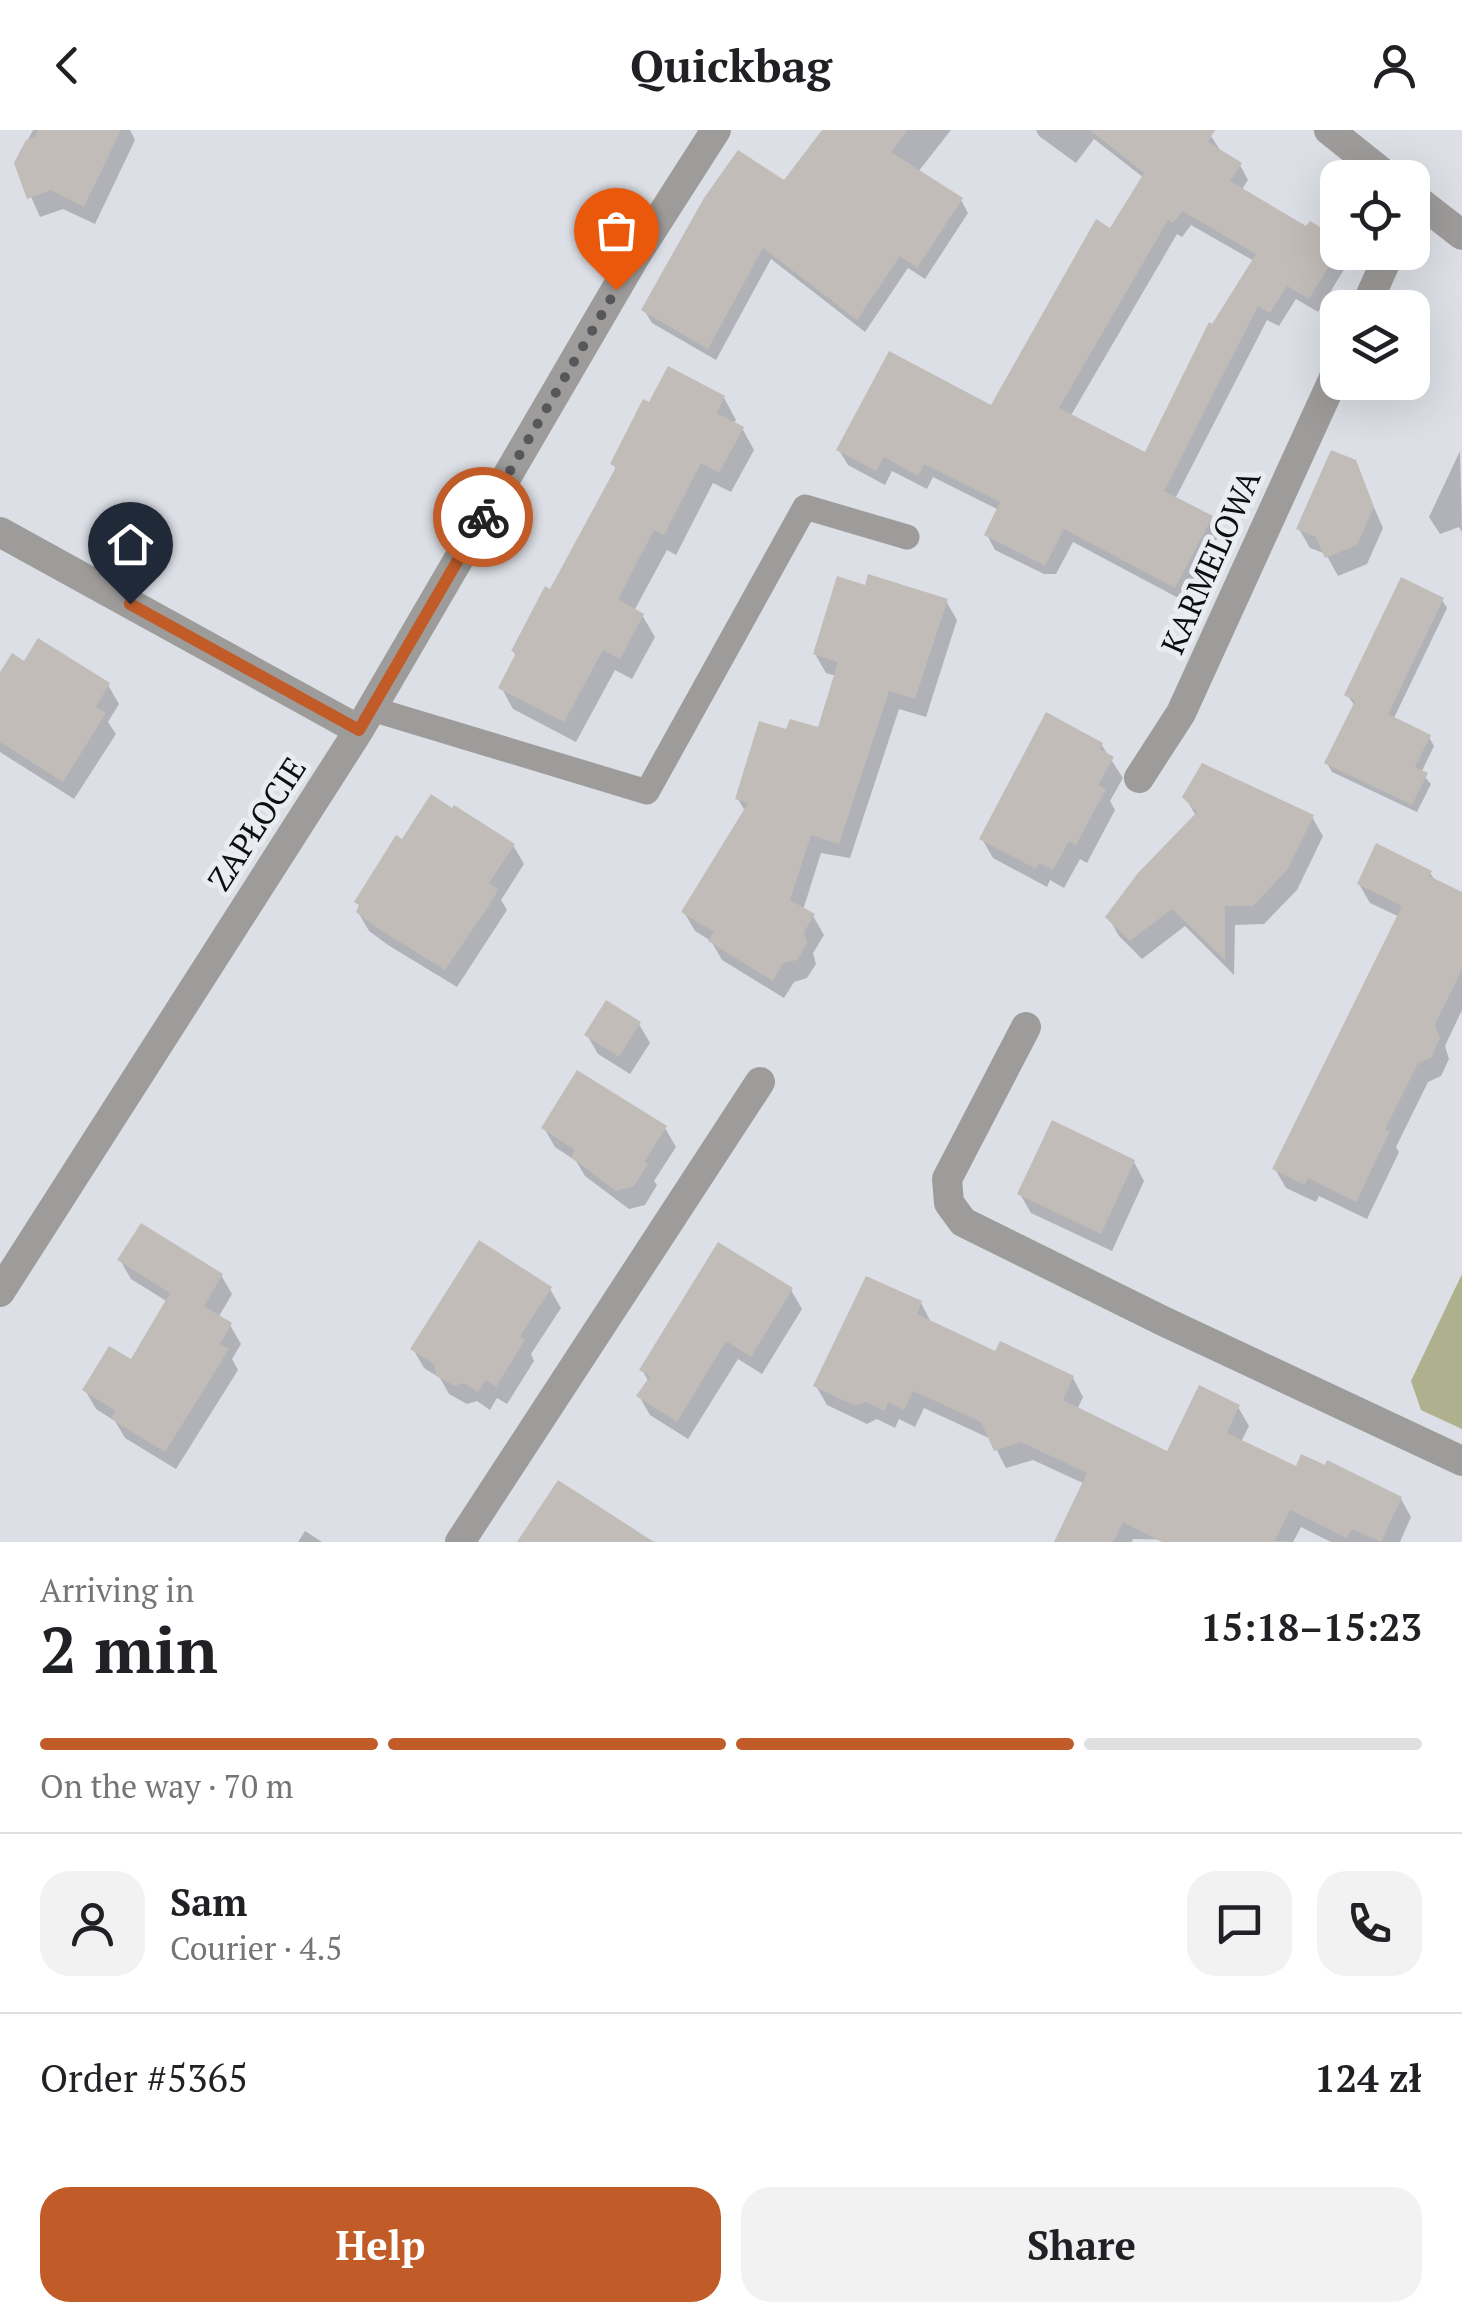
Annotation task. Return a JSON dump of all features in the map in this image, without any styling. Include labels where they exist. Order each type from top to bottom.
[{"type":"street","name":"ZAPŁOCIE","points":[[0,1292],[365,719],[636,255],[716,130]]},
{"type":"street","points":[[1329,130],[1366,160]]},
{"type":"street","points":[[1430,211],[1462,236]]},
{"type":"street","name":"KARMELOWA","points":[[1139,778],[1181,714],[1324,400]]},
{"type":"street","points":[[0,532],[365,719]]},
{"type":"street","points":[[1026,1028],[947,1179],[949,1204],[963,1222],[1462,1461]]},
{"type":"street","points":[[460,1542],[760,1082]]},
{"type":"lane","points":[[365,719],[647,792],[806,507],[907,537]]},
{"type":"green space","points":[[1462,1274],[1462,1429],[1421,1410],[1411,1381]]},
{"type":"building","points":[[38,130],[121,130],[84,207],[51,190],[27,199],[14,163],[26,140],[35,137]]},
{"type":"building","points":[[822,130],[908,130],[891,152],[963,198],[917,268],[900,256],[857,320],[763,248],[708,349],[641,310],[704,198],[738,150],[784,180]]},
{"type":"building","points":[[1090,130],[1215,130],[1208,142],[1242,163],[1230,181],[1306,226],[1310,221],[1320,227],[1320,270],[1327,270],[1309,299],[1287,286],[1270,313],[1258,306],[1164,491],[1213,516],[1175,588],[1064,529],[1045,566],[984,535],[1000,502],[924,464],[918,476],[884,457],[876,471],[836,450],[889,351],[991,405],[1096,219],[1110,228],[1144,173]],"holes":[[[1182,211],[1256,254],[1212,324],[1209,322],[1145,452],[1059,408],[1168,220],[1173,223]]]},
{"type":"building","points":[[668,366],[725,396],[717,413],[744,427],[719,473],[701,463],[664,535],[654,530],[618,599],[644,614],[620,659],[603,650],[564,722],[498,688],[516,653],[511,651],[545,586],[550,589],[616,467],[610,464],[643,399],[649,402]]},
{"type":"building","points":[[1331,450],[1356,460],[1374,507],[1357,545],[1325,558],[1316,537],[1296,529]]},
{"type":"building","points":[[868,574],[948,599],[915,699],[889,691],[839,844],[811,835],[790,900],[815,914],[804,932],[807,944],[797,960],[783,963],[773,981],[708,941],[714,932],[681,912],[748,803],[735,799],[759,721],[786,729],[790,719],[818,727],[838,662],[813,654],[837,576],[865,585]]},
{"type":"building","points":[[1401,577],[1444,598],[1388,714],[1431,735],[1415,767],[1428,773],[1412,805],[1324,763],[1355,701],[1344,695]]},
{"type":"building","points":[[38,638],[110,683],[96,707],[106,713],[63,782],[0,742],[0,672],[12,653],[24,661]]},
{"type":"building","points":[[1046,712],[1103,743],[1100,749],[1114,757],[1098,785],[1106,789],[1076,845],[1069,841],[1053,870],[1039,863],[1036,869],[979,839]]},
{"type":"building","points":[[1202,763],[1314,815],[1287,870],[1253,906],[1225,906],[1225,960],[1172,909],[1130,941],[1105,917],[1138,873],[1197,812],[1182,797]]},
{"type":"building","points":[[431,794],[515,844],[489,883],[498,889],[494,898],[445,970],[374,926],[356,912],[359,905],[354,902],[396,835],[402,839]]},
{"type":"building","points":[[1376,843],[1432,871],[1429,876],[1462,892],[1462,969],[1435,1025],[1440,1038],[1431,1058],[1418,1063],[1385,1129],[1390,1131],[1356,1202],[1308,1178],[1305,1185],[1272,1169],[1402,906],[1357,884]]},
{"type":"building","points":[[606,1000],[641,1022],[619,1057],[584,1035]]},
{"type":"building","points":[[577,1070],[667,1126],[634,1186],[616,1191],[571,1157],[575,1150],[541,1128]]},
{"type":"building","points":[[1052,1120],[1135,1160],[1101,1234],[1017,1194]]},
{"type":"building","points":[[141,1223],[223,1274],[204,1306],[232,1323],[220,1344],[229,1349],[165,1452],[111,1419],[116,1411],[82,1390],[109,1346],[131,1359],[170,1293],[117,1260]]},
{"type":"building","points":[[479,1240],[552,1287],[520,1336],[525,1340],[496,1387],[486,1380],[478,1392],[464,1383],[454,1386],[436,1375],[434,1364],[410,1349]]},
{"type":"building","points":[[718,1242],[793,1288],[751,1357],[726,1341],[677,1422],[636,1396],[650,1376],[639,1370]]},
{"type":"building","points":[[866,1276],[922,1301],[917,1314],[995,1351],[1000,1341],[1074,1376],[1063,1400],[1167,1451],[1199,1385],[1240,1405],[1227,1433],[1296,1466],[1301,1454],[1325,1465],[1327,1460],[1402,1497],[1381,1542],[1352,1529],[1347,1538],[1290,1510],[1274,1542],[1162,1542],[1123,1522],[1113,1542],[1054,1542],[1087,1473],[1021,1442],[994,1451],[981,1422],[913,1391],[904,1410],[888,1402],[885,1411],[866,1402],[855,1406],[813,1386]]},
{"type":"building","points":[[558,1480],[654,1542],[517,1542]]},
{"type":"way so far","points":[[483,517],[616,290]]},
{"type":"route","points":[[130,604],[359,730],[483,517]]}]
